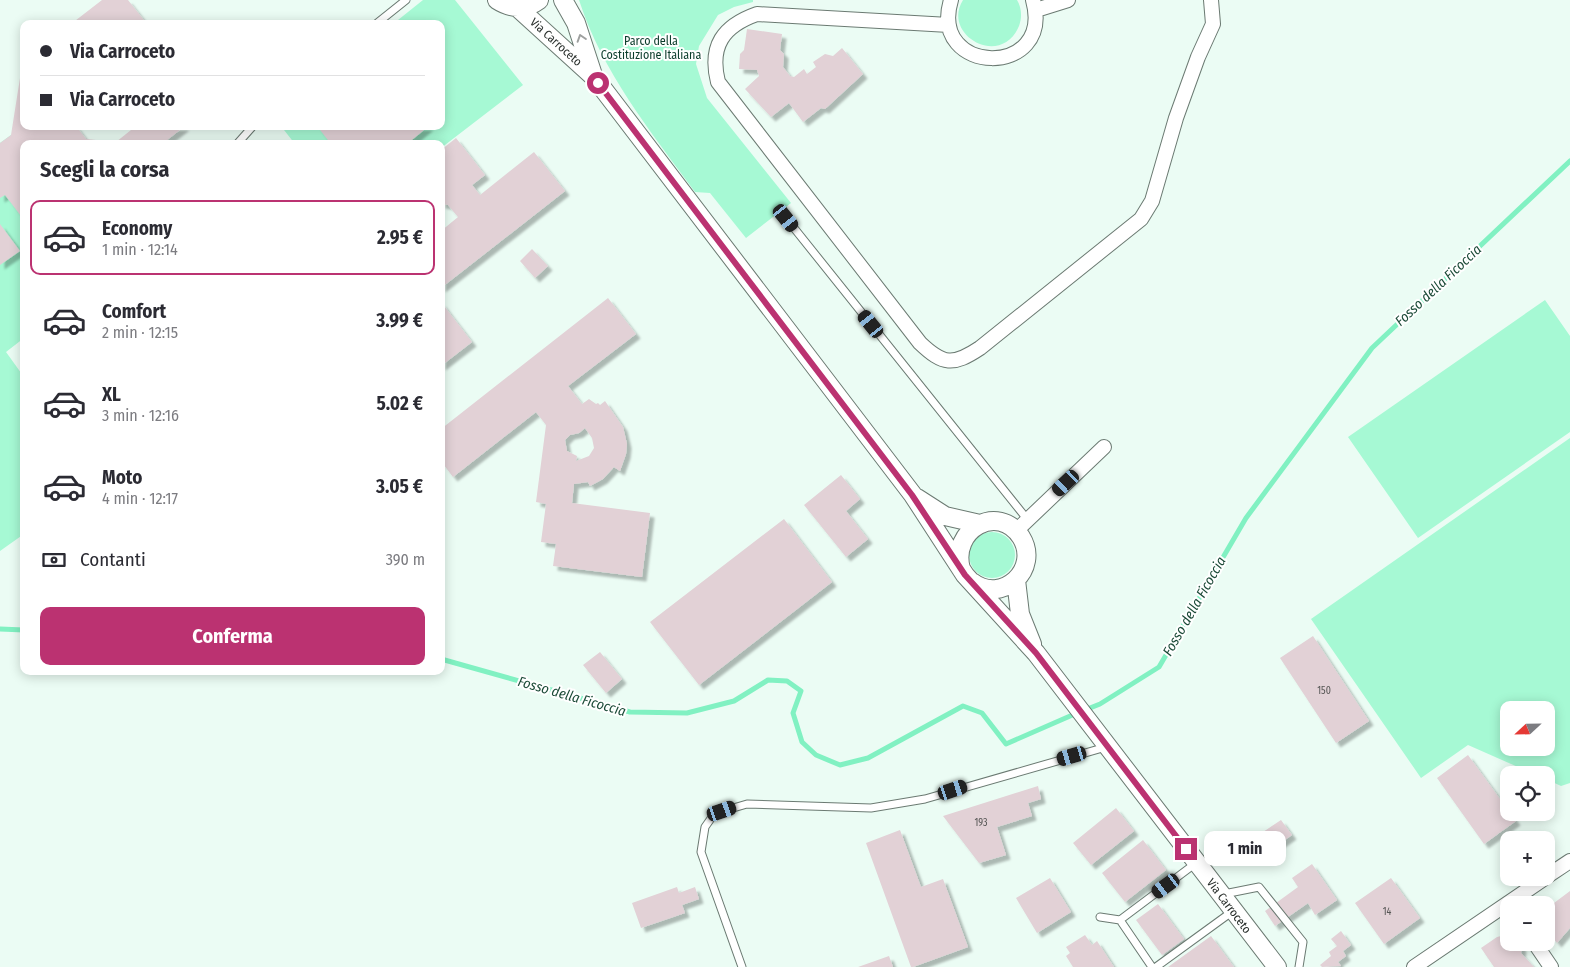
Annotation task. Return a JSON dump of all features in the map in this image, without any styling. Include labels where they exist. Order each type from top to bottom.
[{"type":"street","name":"Via Carroceto","points":[[498,0],[505,5],[517,7],[531,5],[539,0]]},
{"type":"street","name":"Via Carroceto","points":[[563,0],[576,22],[594,77]]},
{"type":"street","points":[[951,0],[948,10],[948,25],[954,39],[964,50],[977,57],[999,59],[1020,50],[1030,39],[1035,25],[1034,5],[1068,0]]},
{"type":"street","points":[[948,25],[757,14],[740,20],[724,33],[716,49],[714,66],[718,82],[920,343],[933,355],[948,361],[962,360],[980,348],[1141,219],[1152,201],[1176,118],[1198,56],[1213,24],[1210,0]]},
{"type":"street","name":"Via Carroceto","points":[[517,7],[594,77],[912,495],[965,575],[1036,653],[1277,967]]},
{"type":"street","points":[[980,524],[971,530],[961,542],[959,554],[965,575],[980,587],[992,590],[1005,587],[1016,580],[1024,569],[1026,557],[1022,525],[1104,447]]},
{"type":"street","name":"Via Carroceto","points":[[912,495],[945,516],[980,524],[1000,522],[1022,525]]},
{"type":"street","name":"Via Carroceto","points":[[1016,580],[1020,614],[1036,653]]},
{"type":"street","points":[[1555,871],[1570,861]]},
{"type":"street","points":[[1520,896],[1534,886]]},
{"type":"street","points":[[1414,967],[1500,910]]},
{"type":"street","points":[[1540,951],[1551,967]]},
{"type":"lane","points":[[381,20],[406,0]]},
{"type":"lane","points":[[241,140],[249,130]]},
{"type":"lane","points":[[786,218],[1022,525]]},
{"type":"lane","points":[[742,967],[701,852],[705,827],[712,817],[722,811],[747,804],[871,808],[926,799],[1108,746]]},
{"type":"lane","points":[[1100,917],[1120,920],[1197,863]]},
{"type":"lane","points":[[1221,894],[1259,886],[1303,942],[1299,967]]},
{"type":"lane","points":[[1120,920],[1154,967],[1234,911]]},
{"type":"green space","points":[[423,0],[455,0],[523,85],[445,145],[445,140],[292,140],[284,130],[445,130],[445,20],[398,20]]},
{"type":"green space","name":"Parco della Costituzione Italiana","points":[[579,0],[753,0],[753,2],[734,7],[718,15],[699,46],[696,64],[707,98],[791,203],[746,238],[710,193],[695,192],[645,124],[614,77],[589,26]]},
{"type":"green space","points":[[963,0],[1017,0],[1020,6],[1021,20],[1011,39],[1000,45],[988,46],[976,42],[966,35],[960,25],[958,13]]},
{"type":"green space","points":[[11,135],[20,147],[20,341],[6,352],[20,371],[20,537],[0,551],[0,143]]},
{"type":"green space","points":[[1545,300],[1570,336],[1570,432],[1418,538],[1348,437]]},
{"type":"green space","points":[[1570,438],[1570,783],[1561,786],[1555,783],[1555,766],[1516,766],[1468,745],[1421,778],[1311,619]]},
{"type":"green space","points":[[988,532],[996,532],[1005,536],[1011,542],[1015,555],[1011,568],[1005,574],[996,578],[988,578],[979,574],[973,568],[969,559],[969,551],[973,542],[979,536]]},
{"type":"building","points":[[102,0],[128,0],[144,20],[76,20]]},
{"type":"building","points":[[747,29],[782,34],[780,50],[784,54],[783,67],[790,76],[794,77],[804,69],[807,74],[816,67],[813,62],[825,54],[833,56],[842,48],[863,74],[825,109],[821,108],[803,122],[789,103],[771,117],[745,89],[759,76],[757,70],[739,69],[740,54],[744,50]]},
{"type":"building","points":[[20,78],[20,130],[79,130],[86,139],[96,140],[20,140],[20,215],[5,195],[0,198],[0,143],[11,135]]},
{"type":"building","points":[[131,130],[180,130],[167,140],[118,140]]},
{"type":"building","points":[[320,130],[424,130],[412,140],[328,140]]},
{"type":"building","points":[[456,138],[485,175],[472,185],[480,195],[534,152],[565,191],[445,285],[445,228],[458,217],[448,205],[445,205],[445,147]]},
{"type":"building","points":[[0,224],[20,251],[0,265]]},
{"type":"building","points":[[532,249],[548,266],[535,278],[520,261]]},
{"type":"building","points":[[608,298],[636,334],[568,386],[582,404],[589,399],[600,405],[605,401],[623,427],[627,444],[626,454],[620,471],[614,467],[603,479],[590,486],[588,482],[574,484],[572,503],[650,513],[642,577],[553,566],[556,544],[541,542],[546,504],[536,502],[546,425],[536,412],[453,477],[445,466],[445,426]],"holes":[[[585,428],[592,438],[594,448],[589,456],[576,461],[577,456],[567,451],[565,440],[570,435],[579,433]]]},
{"type":"building","points":[[445,307],[472,342],[445,363]]},
{"type":"building","points":[[841,475],[860,499],[846,511],[868,539],[846,557],[804,505]]},
{"type":"building","points":[[784,519],[832,582],[699,685],[650,622]]},
{"type":"building","points":[[1313,636],[1369,721],[1336,743],[1280,658]]},
{"type":"building","points":[[600,652],[622,679],[606,693],[583,665]]},
{"type":"building","points":[[1468,755],[1500,799],[1500,821],[1516,821],[1484,844],[1437,778]]},
{"type":"building","points":[[1038,786],[1041,799],[1028,803],[1032,816],[997,827],[1006,855],[979,863],[943,816]]},
{"type":"building","points":[[1116,808],[1134,831],[1091,865],[1073,843]]},
{"type":"building","points":[[1281,820],[1292,835],[1265,854],[1254,838]]},
{"type":"building","points":[[900,830],[921,887],[943,879],[968,947],[913,967],[911,967],[866,843]]},
{"type":"building","points":[[1143,840],[1166,870],[1125,902],[1102,873]]},
{"type":"building","points":[[1312,864],[1337,900],[1315,915],[1308,903],[1275,926],[1265,911],[1298,887],[1292,878]]},
{"type":"building","points":[[1050,878],[1071,912],[1037,933],[1016,898]]},
{"type":"building","points":[[1391,878],[1420,918],[1384,944],[1355,903]]},
{"type":"building","points":[[677,887],[679,893],[695,887],[699,899],[682,905],[685,913],[641,928],[632,903]]},
{"type":"building","points":[[1570,891],[1570,928],[1557,943],[1555,940],[1555,902]]},
{"type":"building","points":[[1158,904],[1184,939],[1162,955],[1136,920]]},
{"type":"building","points":[[1341,931],[1351,945],[1343,951],[1346,956],[1338,962],[1341,966],[1322,967],[1320,965],[1331,956],[1329,952],[1337,946],[1331,939]]},
{"type":"building","points":[[1085,935],[1092,945],[1097,941],[1114,967],[1073,967],[1066,956],[1070,953],[1066,947]]},
{"type":"building","points":[[1211,936],[1234,967],[1168,967]]},
{"type":"building","points":[[1500,936],[1500,951],[1521,951],[1521,953],[1534,967],[1494,967],[1481,948]]},
{"type":"building","points":[[889,956],[893,967],[858,967]]},
{"type":"waterway","name":"Fosso della Ficoccia","points":[[1085,710],[1100,704],[1159,667],[1246,518],[1372,348],[1570,161]]},
{"type":"waterway","name":"Fosso della Ficoccia","points":[[0,629],[20,630]]},
{"type":"waterway","name":"Fosso della Ficoccia","points":[[445,660],[630,712],[687,713],[734,701],[768,680],[787,681],[801,691],[793,713],[802,742],[816,755],[840,765],[868,758],[963,706],[982,713],[1006,744],[1077,713]]},
{"type":"route","points":[[598,83],[912,495],[965,575],[1000,616],[1036,653],[1186,849]]}]
